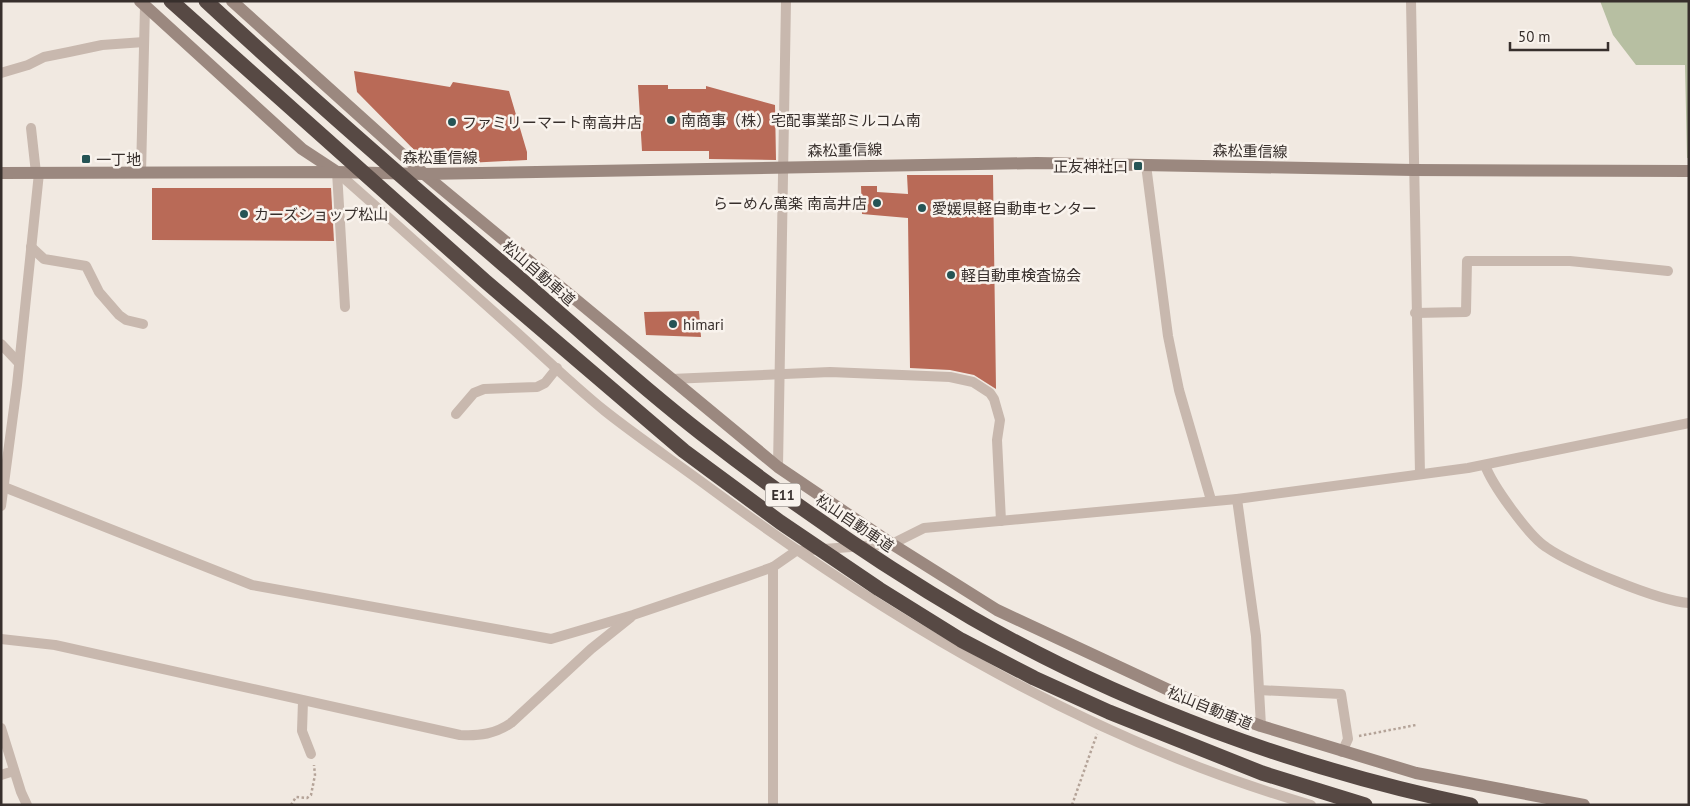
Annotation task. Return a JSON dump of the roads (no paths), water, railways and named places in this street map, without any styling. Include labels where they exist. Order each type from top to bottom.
[{"type":"highway","name":"E11","points":[[171,1],[485,281],[684,451],[780,522],[872,584],[961,640],[1034,678],[1109,712],[1262,773],[1365,805]]},
{"type":"highway","name":"松山自動車道","points":[[206,1],[449,219],[699,432],[793,502],[892,569],[974,619],[1045,656],[1192,722],[1270,751],[1347,776],[1471,805]]},
{"type":"street","points":[[232,1],[424,174],[778,467],[892,544],[997,610],[1188,699],[1261,726],[1416,773],[1584,805]]},
{"type":"street","points":[[778,467],[786,1]]},
{"type":"street","points":[[1411,1],[1415,313],[1420,474]]},
{"type":"street","points":[[141,173],[144,42],[142,4]]},
{"type":"street","points":[[142,4],[302,149],[337,172],[607,412],[796,551],[934,639],[1001,677],[1100,725],[1203,769],[1311,805]]},
{"type":"street","points":[[1,73],[28,66],[44,58],[69,52],[102,45],[144,42]]},
{"type":"street","points":[[1,506],[20,364],[37,173],[31,128]]},
{"type":"street","name":"森松重信線","points":[[1,174],[337,172],[424,174],[1037,163],[1413,170],[1689,171]]},
{"type":"street","points":[[1146,165],[1168,336],[1179,390],[1211,500]]},
{"type":"street","points":[[337,172],[345,306]]},
{"type":"street","points":[[31,247],[44,259],[86,266],[99,292],[119,314],[126,320],[143,324]]},
{"type":"street","points":[[1415,313],[1466,312],[1467,261],[1570,261],[1668,271]]},
{"type":"street","points":[[1,344],[20,364]]},
{"type":"street","points":[[456,414],[474,393],[484,389],[537,387],[545,383],[557,368]]},
{"type":"street","points":[[672,379],[830,372],[950,377],[973,382],[990,393],[994,399],[1000,420],[997,440],[1001,520]]},
{"type":"street","points":[[4,487],[252,585],[551,639],[633,615],[773,567],[796,551],[892,544],[924,528],[1237,498],[1484,465],[1689,423]]},
{"type":"street","points":[[1484,465],[1493,483],[1545,547],[1592,570],[1671,600],[1689,603]]},
{"type":"street","points":[[1237,498],[1256,636],[1261,726]]},
{"type":"street","points":[[773,567],[773,805]]},
{"type":"street","points":[[1,639],[55,645],[460,735],[487,734],[500,731],[518,718],[591,649],[633,615]]},
{"type":"street","points":[[1259,690],[1341,694],[1348,738],[1342,752]]},
{"type":"street","points":[[302,701],[302,731],[311,754]]},
{"type":"street","points":[[1,728],[27,805]]},
{"type":"street","points":[[1,775],[14,771]]},
{"type":"street","points":[[1271,793],[1272,805]]},
{"type":"place","name":"南商事（株）宅配事業部ミルコム南","points":[[671,120]]},
{"type":"place","name":"ファミリーマート南高井店","points":[[452,122]]},
{"type":"place","name":"一丁地","points":[[86,159]]},
{"type":"place","name":"正友神社口","points":[[1138,166]]},
{"type":"place","name":"らーめん萬楽 南高井店","points":[[877,203]]},
{"type":"place","name":"愛媛県軽自動車センター","points":[[922,208]]},
{"type":"place","name":"カーズショップ松山","points":[[244,214]]},
{"type":"place","name":"軽自動車検査協会","points":[[951,275]]},
{"type":"place","name":"himari","points":[[673,324]]}]
